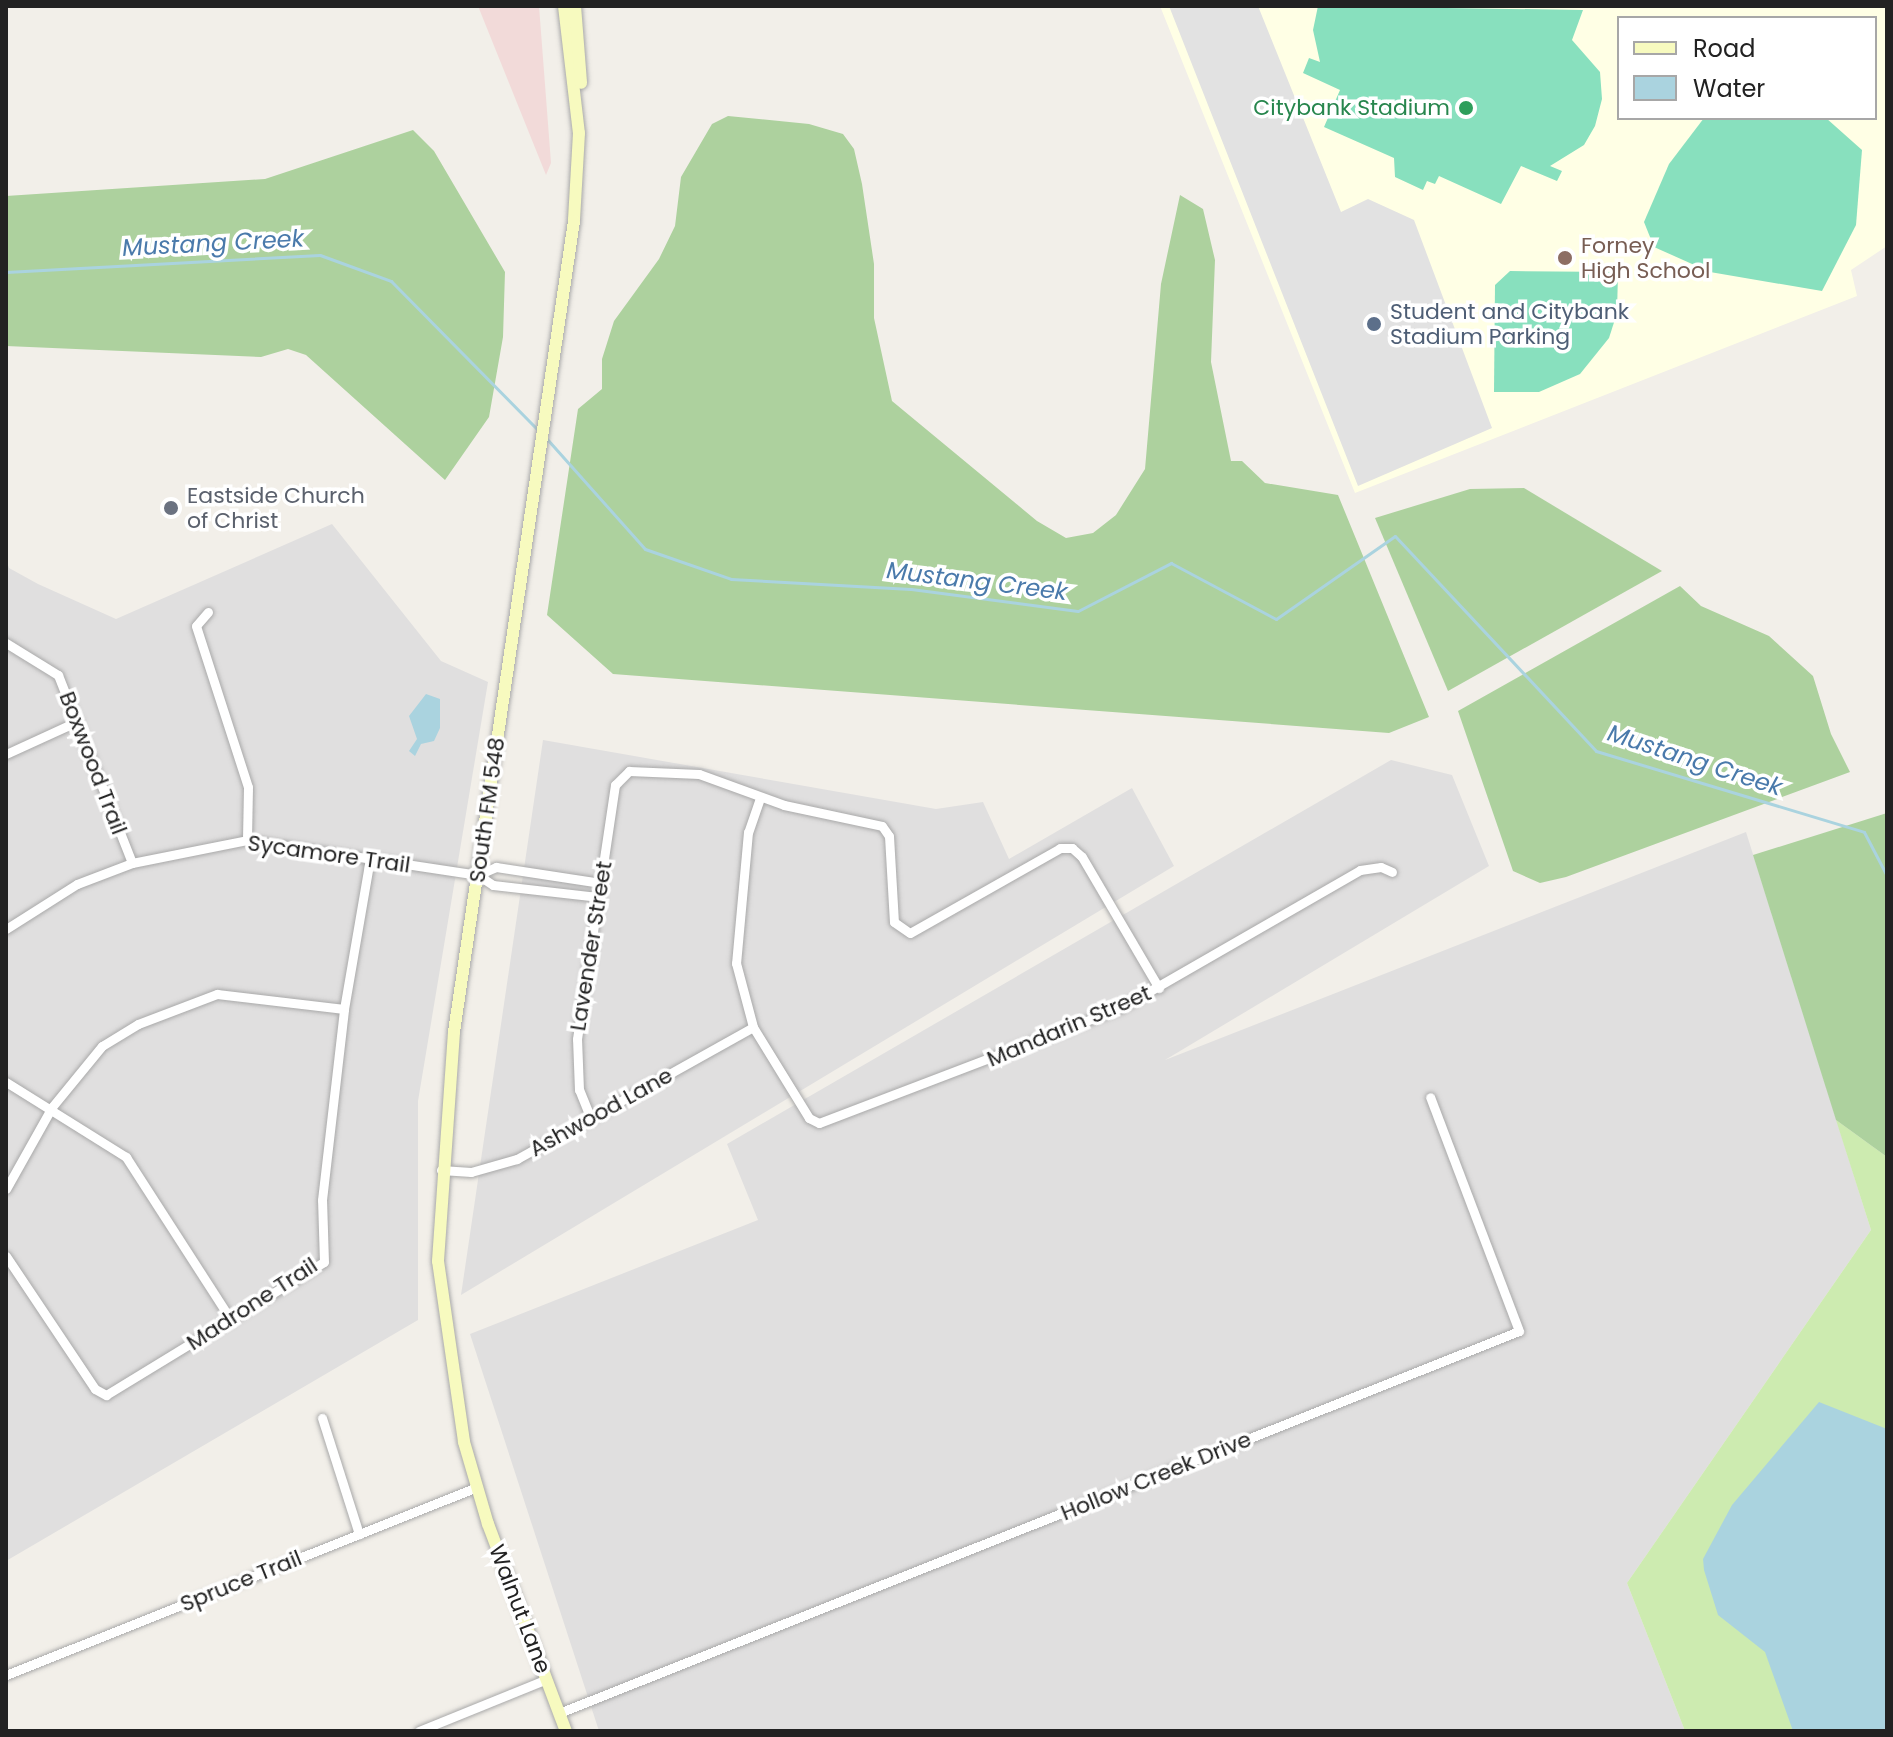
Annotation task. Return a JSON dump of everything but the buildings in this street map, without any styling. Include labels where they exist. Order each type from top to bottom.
[{"type":"main road","name":"South FM 548","points":[[477,1487],[464,1442],[441,1290],[441,1170],[454,1032],[574,221],[579,133],[564,6]]},
{"type":"main road","name":"South FM 548","points":[[575,6],[583,121],[579,133]]},
{"type":"main road","name":"Walnut Lane","points":[[477,1487],[566,1731]]},
{"type":"street","points":[[208,612],[196,626],[248,787],[247,840]]},
{"type":"street","name":"Boxwood Trail","points":[[6,643],[58,675],[132,863]]},
{"type":"street","points":[[6,754],[78,721]]},
{"type":"street","name":"Lavender Street","points":[[591,1119],[579,1090],[576,1057],[615,785],[622,774],[689,772],[760,798]]},
{"type":"street","points":[[753,1027],[740,985],[735,935],[748,832],[760,798],[873,822],[887,830],[889,893],[894,922],[903,931],[916,932],[1060,848],[1072,848],[1082,857],[1159,988]]},
{"type":"street","name":"Sycamore Trail","points":[[6,929],[77,884],[132,863],[247,840],[478,875],[493,885],[599,897]]},
{"type":"street","name":"Madrone Trail","points":[[6,1256],[95,1389],[106,1395],[324,1262],[322,1200],[344,1009],[370,858]]},
{"type":"street","name":"Sycamore Trail","points":[[478,875],[496,867],[601,883]]},
{"type":"street","name":"Mandarin Street","points":[[753,1027],[809,1118],[819,1123],[1159,988],[1360,870],[1381,867],[1392,872]]},
{"type":"street","points":[[6,1189],[52,1107],[102,1046],[138,1024],[217,994],[344,1009]]},
{"type":"street","name":"Ashwood Lane","points":[[441,1170],[494,1168],[591,1119],[753,1027]]},
{"type":"street","points":[[6,1082],[52,1107],[126,1157],[231,1320]]},
{"type":"street","name":"Hollow Creek Drive","points":[[559,1713],[1519,1331],[1430,1097]]},
{"type":"street","points":[[322,1418],[359,1534]]},
{"type":"street","name":"Spruce Trail","points":[[6,1675],[477,1487]]},
{"type":"street","points":[[419,1731],[547,1679]]},
{"type":"shaded area","points":[[478,6],[539,6],[551,163],[546,175]]},
{"type":"shaded area","name":"Forney High School","points":[[1160,6],[1887,6],[1887,246],[1851,270],[1857,296],[1355,493]]},
{"type":"shaded area","name":"Student and Citybank Stadium Parking","points":[[1169,6],[1258,6],[1341,212],[1368,199],[1414,220],[1492,428],[1358,486]]},
{"type":"shaded area","points":[[332,524],[441,661],[488,682],[418,1101],[418,1320],[6,1561],[6,559],[9,568],[38,584],[116,619]]},
{"type":"shaded area","points":[[543,740],[936,809],[983,802],[1009,859],[1132,788],[1174,866],[461,1295]]},
{"type":"shaded area","points":[[1391,760],[1452,775],[1489,866],[1165,1060],[1746,832],[1871,1230],[1627,1583],[1685,1731],[599,1731],[470,1334],[758,1220],[727,1144]]},
{"type":"green space","name":"Citybank Stadium","points":[[1318,6],[1583,10],[1572,40],[1600,72],[1602,99],[1595,126],[1584,145],[1550,166],[1562,171],[1557,181],[1521,166],[1501,204],[1439,176],[1435,184],[1427,181],[1423,190],[1395,177],[1394,158],[1324,127],[1340,90],[1303,73],[1309,58],[1320,62],[1313,30]]},
{"type":"green space","points":[[728,116],[809,124],[843,134],[854,149],[862,184],[874,264],[874,318],[892,401],[1037,521],[1066,538],[1093,533],[1116,515],[1145,469],[1161,284],[1180,195],[1203,209],[1215,260],[1211,362],[1231,461],[1242,461],[1265,483],[1338,495],[1429,717],[1389,733],[613,674],[547,615],[578,409],[602,389],[602,359],[614,321],[659,259],[675,226],[681,177],[712,124]]},
{"type":"green space","points":[[1702,120],[1828,120],[1862,150],[1856,225],[1822,291],[1710,272],[1654,247],[1644,222],[1669,164]]},
{"type":"green space","points":[[413,130],[434,151],[505,272],[503,337],[489,417],[445,480],[306,355],[288,349],[261,357],[6,346],[6,196],[265,179]]},
{"type":"green space","points":[[1510,271],[1618,272],[1617,313],[1609,338],[1580,374],[1539,392],[1494,392],[1495,285]]},
{"type":"green space","points":[[1524,488],[1662,571],[1448,691],[1375,518],[1470,489]]},
{"type":"green space","points":[[1680,586],[1701,606],[1769,636],[1813,676],[1831,734],[1850,772],[1566,877],[1540,883],[1513,871],[1458,711]]},
{"type":"green space","points":[[1887,813],[1887,1157],[1836,1120],[1753,855]]},
{"type":"green space","points":[[1836,1120],[1887,1157],[1887,1731],[1685,1731],[1627,1583],[1871,1230]]},
{"type":"water","points":[[426,694],[440,699],[440,728],[434,741],[421,744],[415,756],[409,751],[417,739],[409,716]]},
{"type":"water","points":[[1819,1402],[1887,1429],[1887,1731],[1793,1731],[1765,1652],[1718,1615],[1704,1570],[1703,1559],[1732,1505]]},
{"type":"waterway","name":"Mustang Creek","points":[[6,272],[320,255],[391,281],[539,431]]},
{"type":"waterway","name":"Mustang Creek","points":[[547,439],[645,549],[731,579],[911,589],[1078,611],[1171,563],[1276,619],[1395,536],[1596,751],[1864,832],[1887,876]]},
{"type":"place","name":"Citybank Stadium","points":[[1466,108]]},
{"type":"place","name":"Forney High School","points":[[1565,258]]},
{"type":"place","name":"Student and Citybank Stadium Parking","points":[[1374,324]]},
{"type":"place","name":"Eastside Church of Christ","points":[[171,508]]}]
